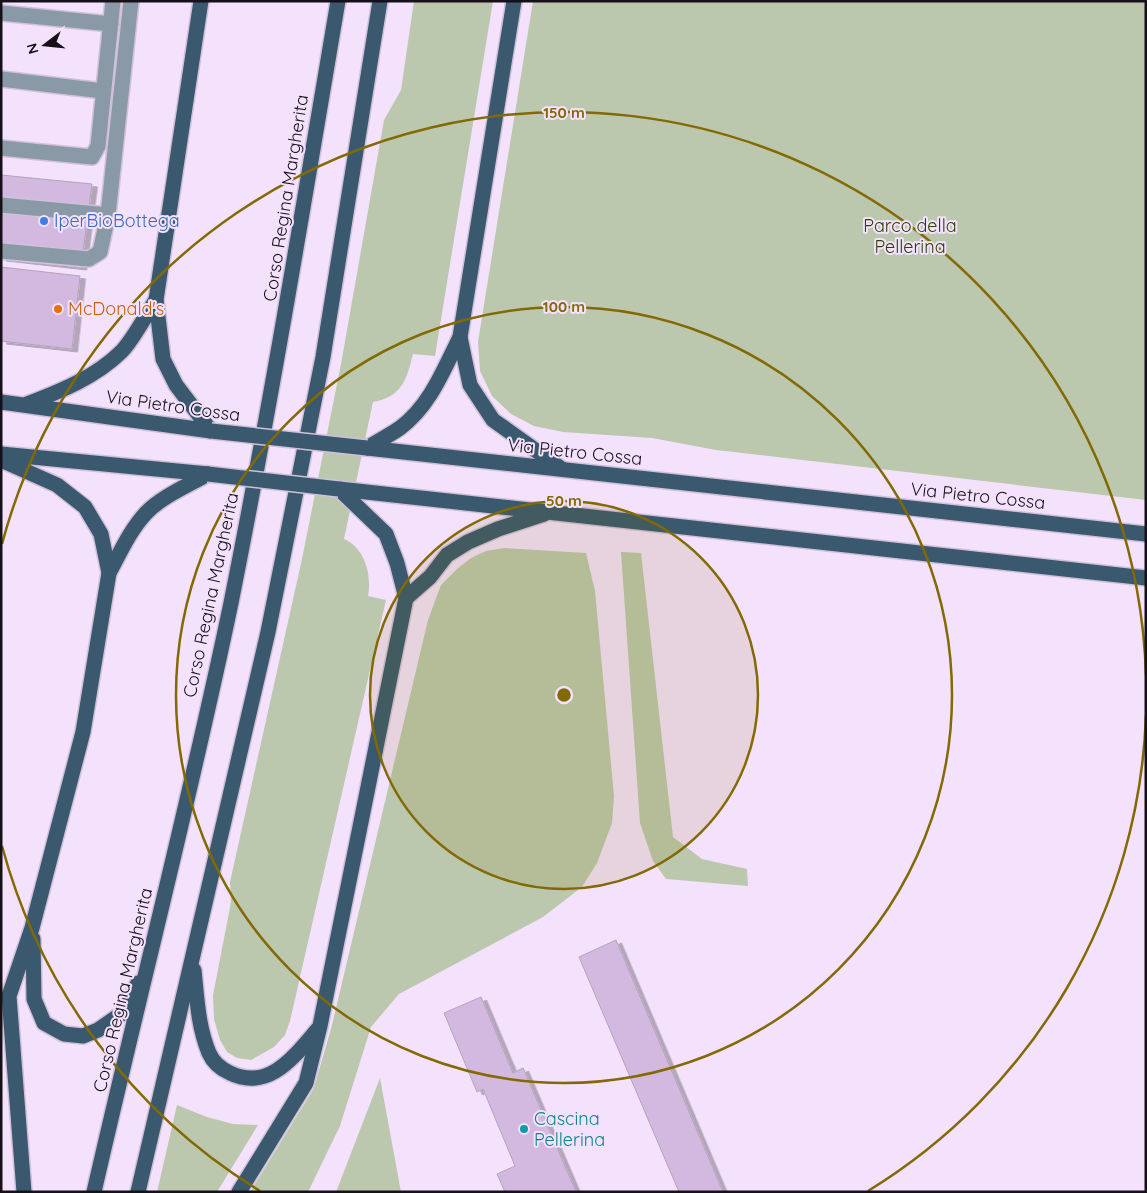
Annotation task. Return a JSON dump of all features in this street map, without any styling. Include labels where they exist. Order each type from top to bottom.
[{"type":"main road","name":"Corso Regina Margherita","points":[[94,1192],[150,958],[232,595],[280,350],[338,1]]},
{"type":"main road","points":[[138,1192],[268,632],[323,357],[380,1]]},
{"type":"main road","points":[[367,448],[401,427],[424,404],[440,378],[460,337],[514,1]]},
{"type":"main road","points":[[200,3],[156,300],[163,360],[176,385],[211,431]]},
{"type":"main road","points":[[26,405],[62,390],[96,372],[123,350],[156,300]]},
{"type":"main road","points":[[460,337],[470,385],[493,420],[563,470]]},
{"type":"main road","name":"Via Pietro Cossa","points":[[1,402],[211,431],[1146,534]]},
{"type":"main road","points":[[1,454],[208,474],[1146,578]]},
{"type":"main road","points":[[1,460],[57,485],[85,507],[101,534],[109,572]]},
{"type":"main road","points":[[24,1192],[9,996],[32,928],[83,732],[109,572],[146,512],[167,497],[208,474]]},
{"type":"main road","points":[[239,1192],[306,1083],[320,1026],[406,598],[398,563],[386,534],[339,489]]},
{"type":"main road","points":[[406,598],[430,577],[447,555],[468,542],[498,529],[550,512]]},
{"type":"main road","points":[[32,928],[34,999],[44,1023],[64,1034],[83,1036],[98,1030],[124,1012],[150,958]]},
{"type":"main road","points":[[193,959],[199,1021],[209,1054],[219,1067],[232,1074],[245,1078],[273,1073],[286,1065],[320,1026]]},
{"type":"lane","points":[[1,148],[92,157],[98,146],[113,1]]},
{"type":"lane","points":[[1,251],[89,259],[100,252],[108,215],[131,1]]},
{"type":"lane","points":[[1,13],[111,24]]},
{"type":"lane","points":[[1,79],[103,91]]},
{"type":"lane","points":[[1,205],[108,215]]},
{"type":"green space","points":[[414,1],[493,1],[435,356],[413,354],[402,386],[391,396],[373,402],[344,539],[351,543],[362,555],[368,571],[368,596],[386,600],[290,1021],[285,1035],[274,1047],[251,1060],[237,1058],[227,1052],[220,1040],[214,1019],[213,995],[231,902],[230,882],[302,559],[341,364],[384,120],[401,90]]},
{"type":"green space","name":"Parco della Pellerina","points":[[533,1],[1146,1],[1146,500],[716,450],[652,438],[563,432],[534,426],[511,414],[492,396],[480,371],[478,342]]},
{"type":"green space","points":[[504,548],[586,553],[595,591],[614,796],[612,823],[597,863],[582,887],[543,917],[399,994],[371,1027],[340,1126],[308,1192],[250,1192],[314,1088],[332,1025],[428,620],[441,585],[471,558],[486,551]]},
{"type":"green space","points":[[621,552],[641,553],[673,837],[702,859],[747,869],[748,886],[666,879],[653,861],[640,823]]},
{"type":"green space","points":[[380,1078],[401,1192],[336,1192]]},
{"type":"green space","points":[[177,1105],[207,1117],[233,1124],[258,1125],[217,1192],[157,1192]]},
{"type":"building","name":"IperBioBottega","points":[[1,175],[92,184],[81,267],[1,258]]},
{"type":"building","points":[[1,267],[80,276],[72,349],[1,341]]},
{"type":"building","points":[[616,940],[723,1192],[679,1192],[579,957]]},
{"type":"building","name":"Cascina Pellerina","points":[[481,997],[513,1073],[523,1068],[576,1192],[505,1192],[497,1174],[515,1166],[483,1089],[477,1092],[444,1013]]},
{"type":"place","name":"IperBioBottega","points":[[44,221]]},
{"type":"place","name":"McDonald's","points":[[58,309]]},
{"type":"place","name":"Cascina Pellerina","points":[[524,1129]]}]
